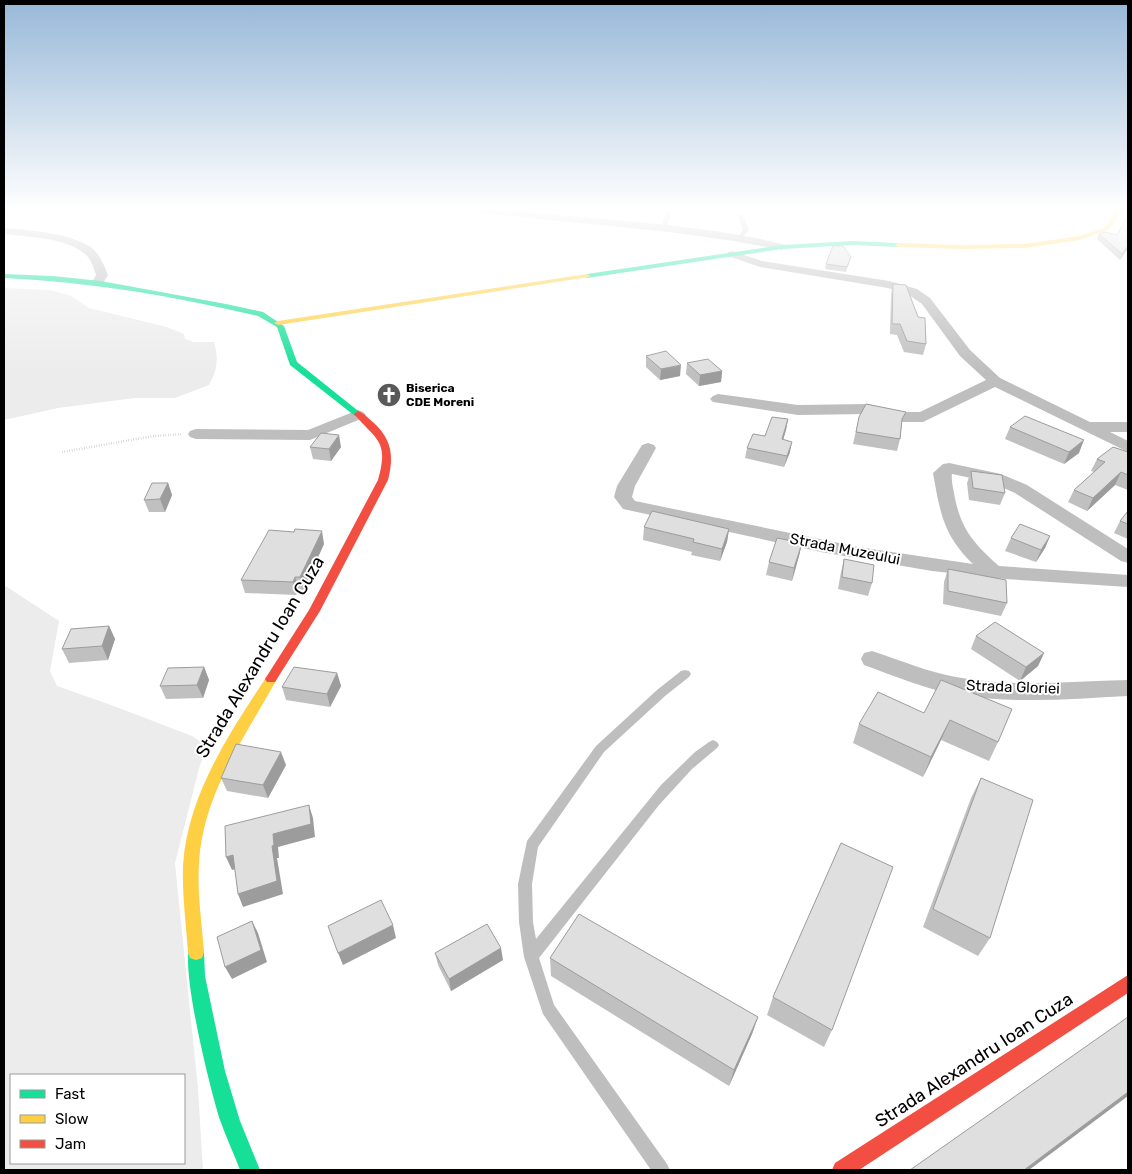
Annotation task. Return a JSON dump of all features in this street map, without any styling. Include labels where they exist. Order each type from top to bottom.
[{"type":"main road","points":[[4,276],[47,276],[98,282],[221,305],[266,316],[278,323],[668,264]]},
{"type":"main road","name":"Strada Alexandru Ioan Cuza","points":[[250,1170],[230,1121],[216,1071],[197,976],[191,863],[199,816],[211,781],[226,750],[314,611],[383,480],[388,465],[387,447],[374,428],[293,363],[289,356],[283,330],[278,323]]},
{"type":"main road","name":"Strada Alexandru Ioan Cuza","points":[[842,1170],[1128,983]]},
{"type":"street","points":[[97,264],[102,275],[98,282]]},
{"type":"street","points":[[759,264],[889,285],[913,292],[926,301],[965,353],[996,381],[1128,447]]},
{"type":"street","points":[[718,399],[798,410],[868,409],[913,418],[923,416],[996,381]]},
{"type":"street","points":[[196,434],[310,436],[358,415]]},
{"type":"street","points":[[1086,427],[1128,426]]},
{"type":"street","name":"Strada Muzeului","points":[[648,448],[626,486],[623,497],[629,505],[875,556],[963,569],[1128,581]]},
{"type":"street","points":[[993,571],[961,539],[951,520],[942,473],[949,468],[995,478],[1021,489],[1128,557]]},
{"type":"street","name":"Strada Gloriei","points":[[872,659],[930,679],[970,688],[1023,690],[1128,688]]},
{"type":"lane","points":[[661,1170],[548,1009],[531,957],[526,922],[525,884],[532,845],[600,749],[661,693],[685,674]]},
{"type":"lane","points":[[531,957],[562,913],[667,786],[691,761],[713,745]]},
{"type":"path","points":[[62,452],[154,436],[196,434]]},
{"type":"shaded area","points":[[4,288],[50,290],[69,295],[89,308],[167,327],[184,334],[185,339],[194,342],[214,342],[217,359],[212,380],[209,385],[175,398],[135,398],[58,408],[4,420]]},
{"type":"shaded area","points":[[4,585],[59,621],[50,671],[57,686],[192,736],[208,747],[200,765],[175,863],[198,1089],[203,1170],[4,1170]]},
{"type":"building","points":[[826,264],[848,264],[847,267]]},
{"type":"building","points":[[893,284],[906,285],[918,317],[925,318],[926,344],[907,341],[900,324],[892,324]]},
{"type":"building","points":[[666,351],[681,365],[661,369],[646,356]]},
{"type":"building","points":[[708,359],[722,371],[700,375],[687,363]]},
{"type":"building","points":[[866,404],[906,412],[902,419],[900,439],[856,432],[859,417]]},
{"type":"building","points":[[1025,416],[1084,440],[1069,452],[1010,427]]},
{"type":"building","points":[[772,417],[788,419],[782,439],[792,442],[787,456],[747,448],[753,434],[765,436]]},
{"type":"building","points":[[321,433],[339,435],[329,449],[310,447]]},
{"type":"building","points":[[1113,447],[1128,452],[1128,475],[1121,472],[1093,498],[1074,490],[1105,462],[1097,459]]},
{"type":"building","points":[[971,471],[1002,475],[1005,493],[973,488]]},
{"type":"building","points":[[152,483],[168,483],[160,499],[144,500]]},
{"type":"building","points":[[652,511],[729,529],[722,549],[693,542],[694,539],[644,527]]},
{"type":"building","points":[[1128,511],[1128,524],[1120,521]]},
{"type":"building","points":[[1020,524],[1050,536],[1041,550],[1011,538]]},
{"type":"building","points":[[295,529],[322,531],[300,577],[295,577],[293,582],[241,580],[269,530],[294,532]]},
{"type":"building","points":[[777,538],[802,543],[794,568],[769,562]]},
{"type":"building","points":[[844,559],[874,565],[872,583],[842,577]]},
{"type":"building","points":[[948,569],[1006,580],[1007,603],[948,591]]},
{"type":"building","points":[[995,622],[1044,653],[1026,667],[976,636]]},
{"type":"building","points":[[109,626],[102,646],[62,649],[71,629]]},
{"type":"building","points":[[204,667],[197,685],[160,686],[168,668]]},
{"type":"building","points":[[294,667],[337,673],[327,694],[282,687]]},
{"type":"building","points":[[941,680],[1012,709],[998,742],[950,720],[931,757],[859,724],[878,692],[924,713]]},
{"type":"building","points":[[236,744],[281,752],[263,785],[221,778]]},
{"type":"building","points":[[981,778],[1033,800],[990,938],[933,909]]},
{"type":"building","points":[[309,805],[311,824],[273,834],[274,845],[272,846],[277,881],[238,894],[233,855],[226,857],[225,826]]},
{"type":"building","points":[[841,843],[893,867],[832,1030],[773,997]]},
{"type":"building","points":[[381,900],[393,925],[338,953],[328,926]]},
{"type":"building","points":[[579,914],[758,1017],[734,1070],[550,958]]},
{"type":"building","points":[[252,921],[261,950],[225,967],[217,937]]},
{"type":"building","points":[[487,924],[501,948],[449,979],[435,953]]},
{"type":"building","points":[[1128,1017],[1128,1092],[1024,1170],[910,1170]]},
{"type":"traffic: fast","points":[[587,276],[669,264]]},
{"type":"traffic: fast","points":[[4,276],[53,278],[101,283],[260,314],[280,326],[293,363],[358,414]]},
{"type":"traffic: fast","points":[[196,952],[197,976],[216,1071],[230,1121],[250,1170]]},
{"type":"traffic: slow","points":[[278,323],[587,276]]},
{"type":"traffic: slow","points":[[196,952],[191,864],[194,838],[200,814],[208,790],[231,744],[271,679]]},
{"type":"traffic: jam","points":[[271,679],[314,611],[383,480],[388,458],[385,442],[375,429],[358,414]]},
{"type":"traffic: jam","points":[[842,1170],[1128,983]]},
{"type":"place","name":"Biserica CDE Moreni","points":[[389,395]]}]
